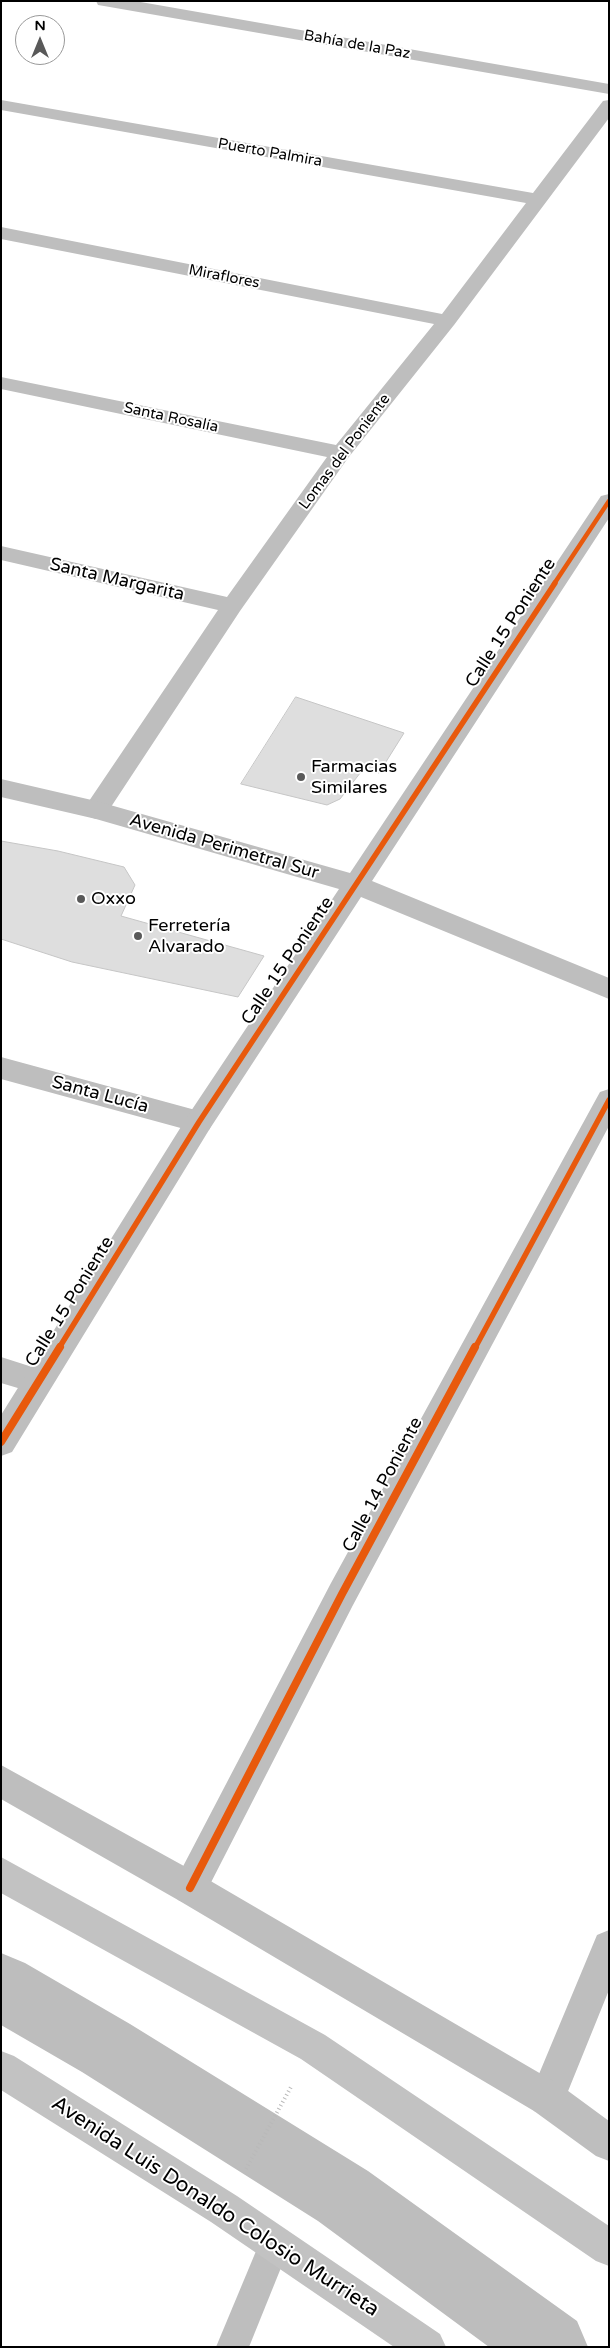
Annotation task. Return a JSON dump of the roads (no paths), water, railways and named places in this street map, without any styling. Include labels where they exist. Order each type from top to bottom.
[{"type":"main road","points":[[1,1874],[314,2047],[609,2248]]},
{"type":"main road","name":"Avenida Luis Donaldo Colosio Murrieta","points":[[1,2069],[224,2209],[427,2347]]},
{"type":"street","name":"Bahía de la Paz","points":[[104,1],[609,89]]},
{"type":"street","name":"Puerto Palmira","points":[[1,105],[539,200]]},
{"type":"street","name":"Lomas del Poniente","points":[[96,810],[232,606],[341,453],[447,321],[609,105]]},
{"type":"street","name":"Miraflores","points":[[1,233],[447,321]]},
{"type":"street","name":"Santa Rosalía","points":[[1,383],[341,453]]},
{"type":"street","name":"Calle 15 Poniente","points":[[1,1442],[199,1122],[609,502]]},
{"type":"street","name":"Santa Margarita","points":[[1,553],[232,606]]},
{"type":"street","name":"Avenida Perimetral Sur","points":[[1,788],[96,810],[357,885],[609,988]]},
{"type":"street","name":"Santa Lucía","points":[[1,1068],[199,1122]]},
{"type":"street","name":"Calle 14 Poniente","points":[[190,1888],[347,1585],[609,1100]]},
{"type":"street","points":[[1,1370],[38,1381]]},
{"type":"street","points":[[1,1780],[190,1888],[547,2098],[609,2143]]},
{"type":"street","points":[[547,2098],[609,1947]]},
{"type":"lane","points":[[232,2347],[275,2243]]},
{"type":"waterway","points":[[1,1987],[106,2048],[343,2196],[551,2347]]},
{"type":"place","name":"Farmacias Similares","points":[[301,777]]},
{"type":"place","name":"Oxxo","points":[[81,899]]},
{"type":"place","name":"Ferretería Alvarado","points":[[138,936]]}]
